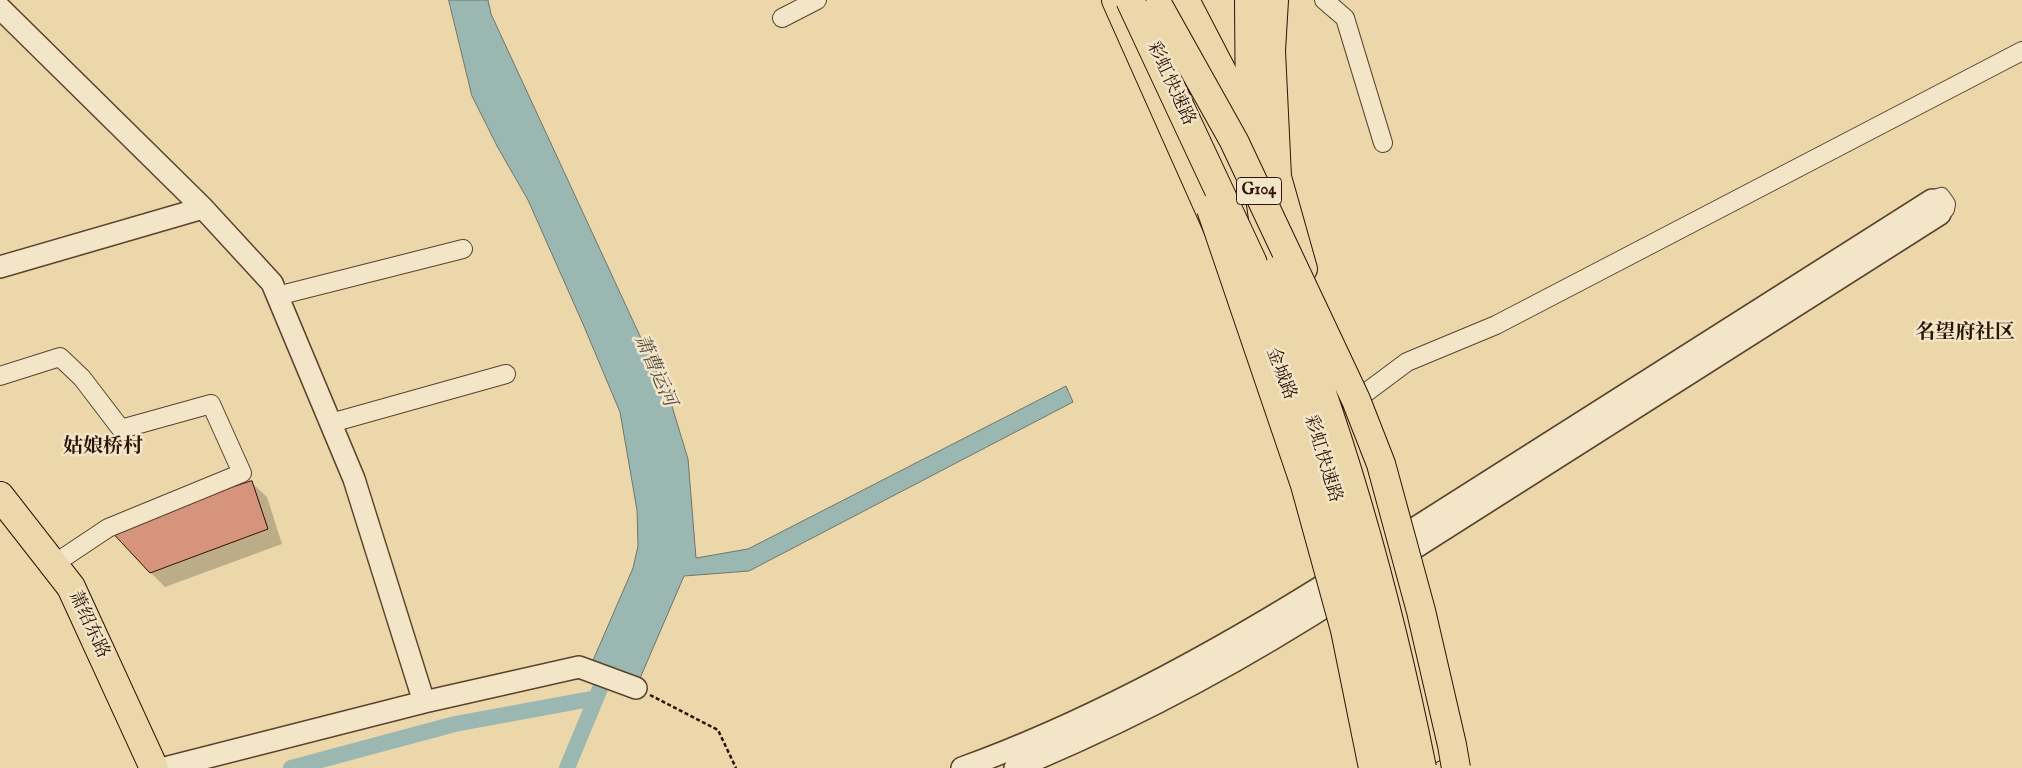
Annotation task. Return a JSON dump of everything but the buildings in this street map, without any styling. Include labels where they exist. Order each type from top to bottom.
[{"type":"main road","name":"金城路","points":[[1116,0],[1285,381],[1344,583],[1385,768]]},
{"type":"main road","name":"彩虹快速路","points":[[1130,0],[1170,81],[1252,261],[1304,403],[1346,539],[1399,768]]},
{"type":"main road","points":[[1185,0],[1277,177],[1316,313],[1393,552],[1435,768]]},
{"type":"main road","name":"G104","points":[[1249,0],[1250,126],[1285,381]]},
{"type":"main road","name":"G104","points":[[1274,0],[1271,51],[1277,177]]},
{"type":"main road","name":"彩虹快速路","points":[[1157,4],[1237,177],[1298,325],[1374,560],[1407,694],[1422,768]]},
{"type":"main road","points":[[1157,4],[1234,141],[1356,400],[1381,464],[1416,592],[1456,768]]},
{"type":"main road","points":[[1170,81],[1305,485],[1345,630],[1374,768]]},
{"type":"main road","name":"萧绍东路","points":[[0,496],[71,587],[154,768]]},
{"type":"street","points":[[782,18],[817,0]]},
{"type":"street","points":[[1324,0],[1344,18],[1383,143]]},
{"type":"street","points":[[0,8],[203,208],[272,283],[354,479],[424,702]]},
{"type":"street","points":[[1356,400],[1407,362],[1496,325],[2022,51]]},
{"type":"street","points":[[962,768],[1069,724],[1192,663],[1344,583],[1936,207]]},
{"type":"street","points":[[0,267],[203,208]]},
{"type":"street","points":[[277,296],[463,249]]},
{"type":"street","points":[[0,376],[60,357],[82,378],[121,429],[211,404],[242,473],[108,528],[54,564]]},
{"type":"street","points":[[331,423],[506,374]]},
{"type":"street","points":[[1015,768],[1097,734],[1227,666],[1292,628],[1344,583]]},
{"type":"street","points":[[165,768],[424,702],[579,667],[636,688]]},
{"type":"path","points":[[636,688],[718,730],[736,768]]},
{"type":"water","points":[[449,0],[488,0],[491,14],[671,403],[688,459],[696,558],[748,549],[1066,386],[1073,402],[749,571],[684,576],[638,683],[591,665],[633,568],[638,546],[637,510],[620,412],[528,200],[497,146],[472,96]]},
{"type":"waterway","name":"萧曹运河","points":[[567,768],[609,667]]},
{"type":"waterway","points":[[291,768],[455,724],[596,698]]},
{"type":"district","name":"名望府社区","points":[[1965,334]]},
{"type":"district","name":"姑娘桥村","points":[[103,448]]}]
